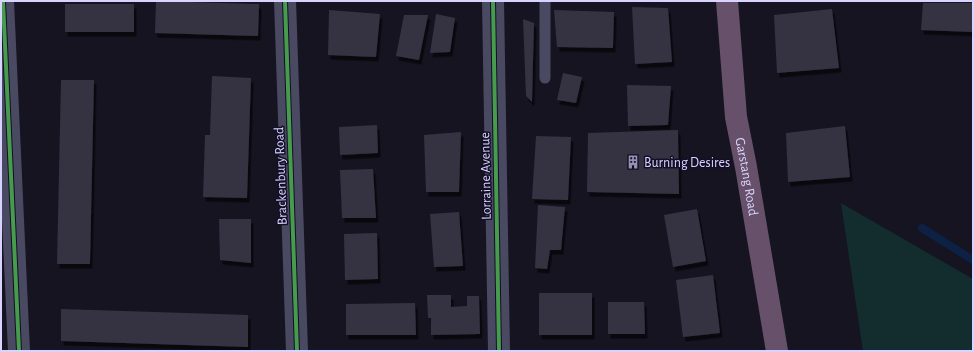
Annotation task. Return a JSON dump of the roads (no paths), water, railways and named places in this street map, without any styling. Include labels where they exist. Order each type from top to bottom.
[{"type":"highway","name":"Garstang Road","points":[[727,1],[736,117],[746,167],[777,351]]},
{"type":"street","points":[[3,1],[19,351]]},
{"type":"street","name":"Brackenbury Road","points":[[285,1],[297,351]]},
{"type":"street","name":"Lorraine Avenue","points":[[493,1],[499,351]]},
{"type":"lane","points":[[545,1],[545,78]]},
{"type":"waterway","points":[[922,228],[973,260]]},
{"type":"place","name":"Burning Desires","points":[[633,162]]}]
